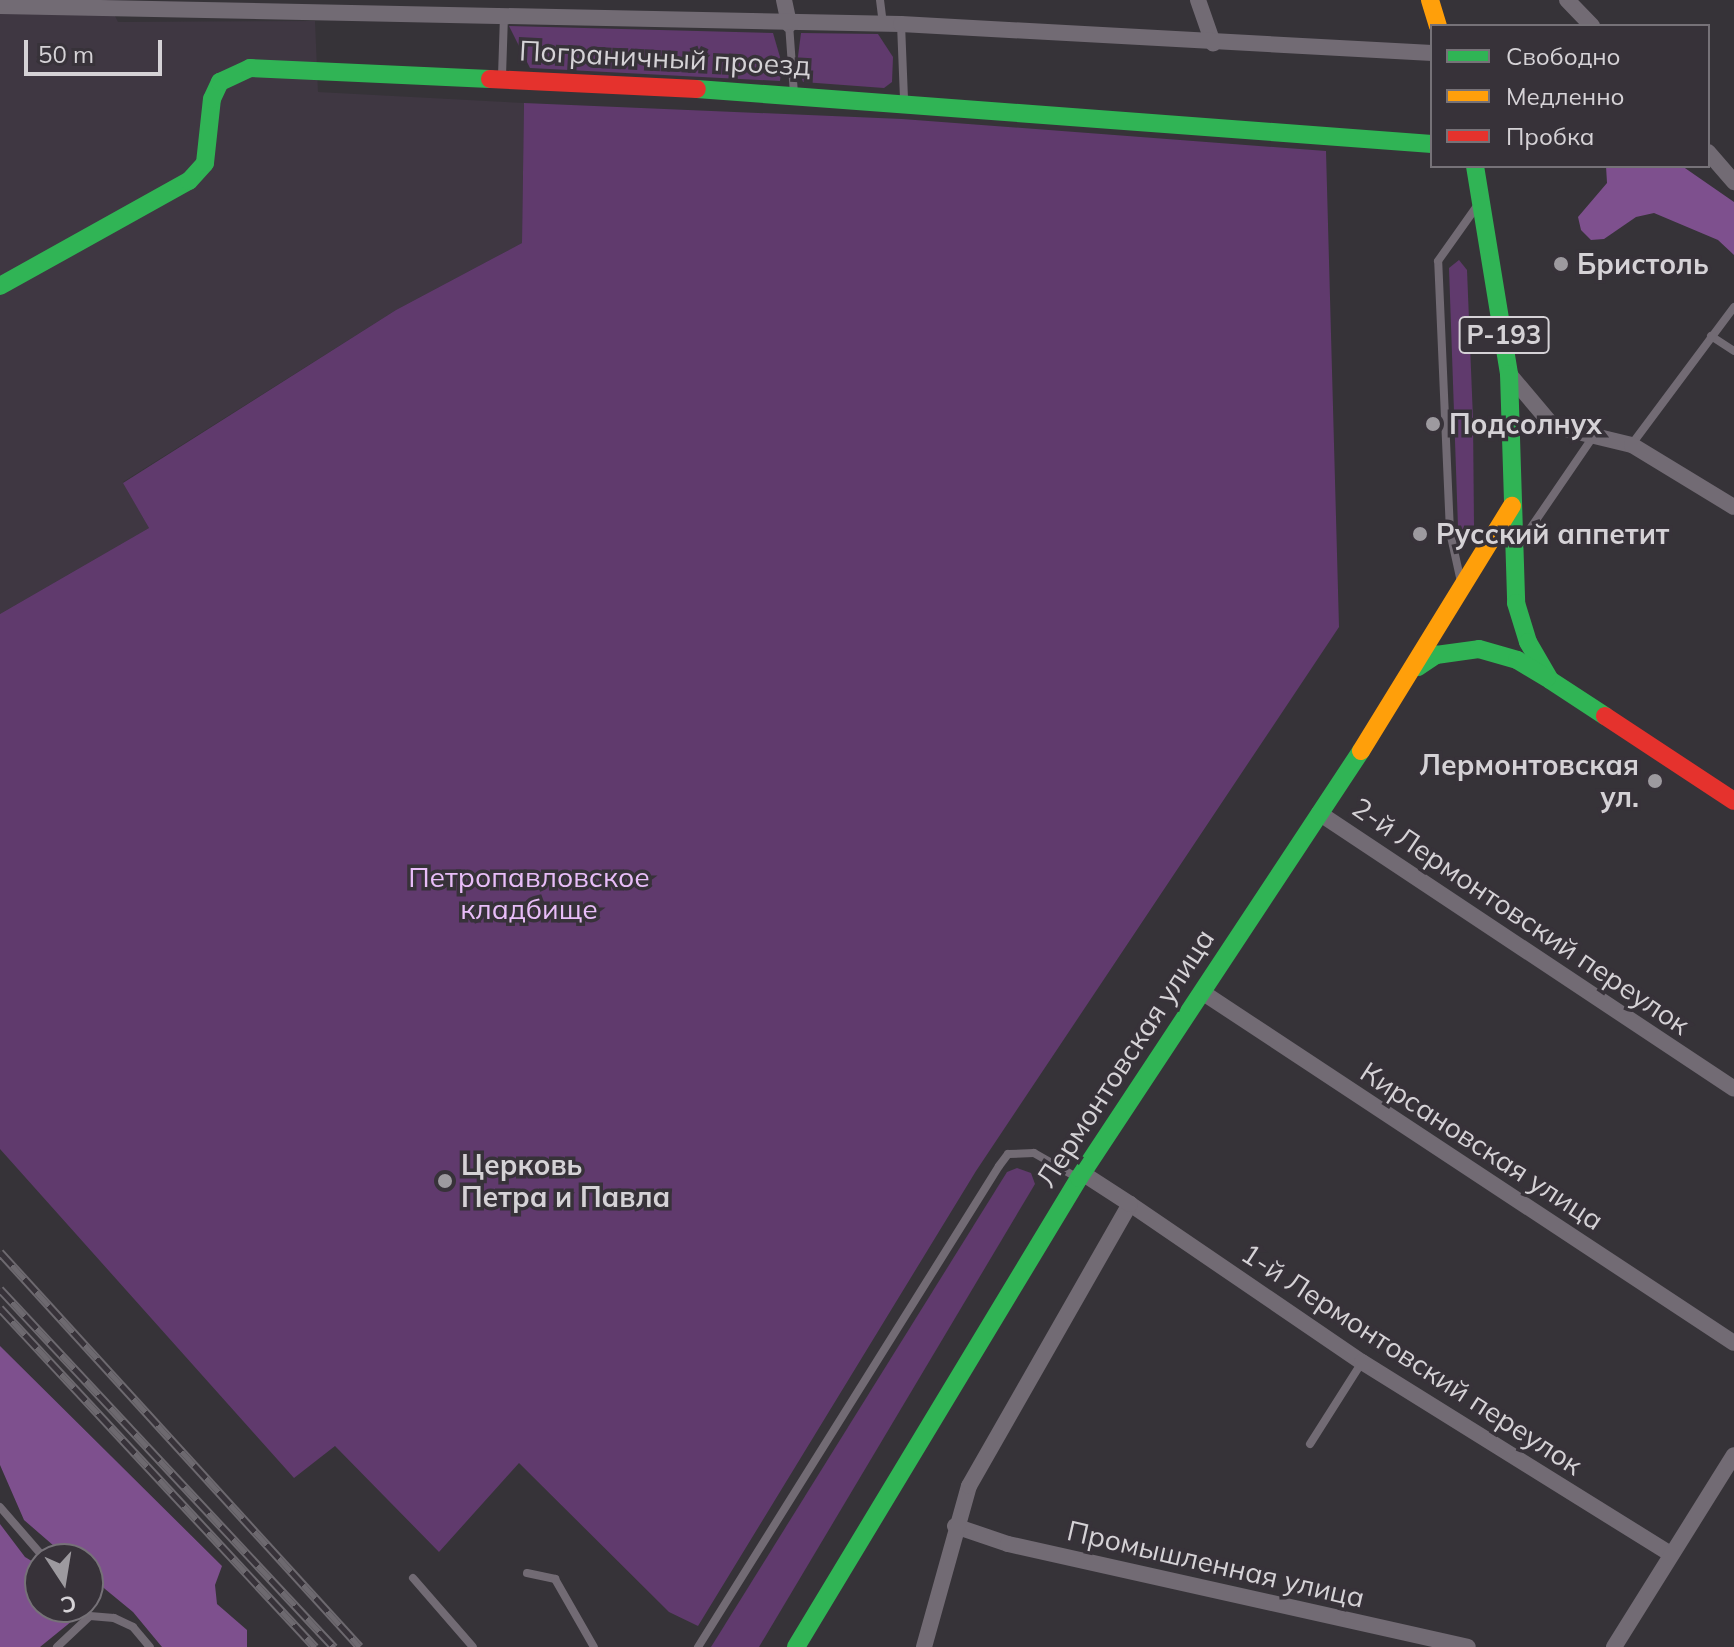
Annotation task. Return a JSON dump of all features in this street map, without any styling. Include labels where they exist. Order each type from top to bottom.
[{"type":"main road","points":[[1430,0],[1437,24]]},
{"type":"main road","name":"Пограничный проезд","points":[[0,286],[189,181],[205,163],[212,99],[220,82],[250,68],[502,76],[904,100],[1430,144]]},
{"type":"main road","name":"Р-193","points":[[1475,168],[1509,374],[1512,506]]},
{"type":"main road","points":[[1512,506],[1516,603],[1528,642],[1550,680]]},
{"type":"main road","name":"Лермонтовская улица","points":[[796,1647],[1080,1176],[1416,668],[1512,506]]},
{"type":"main road","points":[[1416,668],[1436,655],[1479,649],[1517,660],[1734,801]]},
{"type":"street","points":[[784,0],[789,24]]},
{"type":"street","points":[[1198,0],[1213,43]]},
{"type":"street","points":[[1567,0],[1590,24]]},
{"type":"street","points":[[0,6],[901,24],[1430,53]]},
{"type":"street","points":[[1710,154],[1734,182]]},
{"type":"street","points":[[1509,374],[1553,426],[1632,445],[1734,507]]},
{"type":"street","name":"2-й Лермонтовский переулок","points":[[1319,813],[1734,1089]]},
{"type":"street","name":"Кирсановская улица","points":[[1202,992],[1734,1343]]},
{"type":"street","name":"1-й Лермонтовский переулок","points":[[1080,1176],[1130,1204],[1362,1362],[1669,1553]]},
{"type":"street","points":[[924,1647],[955,1526],[969,1486],[1130,1204]]},
{"type":"street","points":[[1614,1647],[1669,1553],[1734,1455]]},
{"type":"street","name":"Промышленная улица","points":[[955,1526],[1008,1544],[1468,1647]]},
{"type":"lane","points":[[880,0],[883,24]]},
{"type":"lane","points":[[502,76],[504,15]]},
{"type":"lane","points":[[789,24],[794,93]]},
{"type":"lane","points":[[901,24],[904,100]]},
{"type":"lane","points":[[1464,591],[1450,532],[1438,261],[1482,199]]},
{"type":"lane","points":[[1632,445],[1734,307]]},
{"type":"lane","points":[[1711,336],[1734,351]]},
{"type":"lane","points":[[1512,555],[1595,434]]},
{"type":"lane","points":[[698,1647],[1008,1154],[1034,1153],[1080,1176]]},
{"type":"lane","points":[[1310,1444],[1362,1362]]},
{"type":"lane","points":[[0,1507],[31,1543]]},
{"type":"lane","points":[[527,1573],[555,1579],[594,1647]]},
{"type":"lane","points":[[413,1578],[473,1647]]},
{"type":"lane","points":[[104,1617],[114,1618],[133,1627],[150,1647]]},
{"type":"lane","points":[[57,1647],[83,1623]]},
{"type":"shaded area","points":[[0,0],[107,0],[118,22],[315,21],[318,92],[524,103],[522,243],[396,310],[123,482],[149,528],[0,614]]},
{"type":"shaded area","points":[[1606,168],[1685,168],[1734,202],[1734,255],[1718,240],[1654,213],[1636,217],[1604,239],[1591,240],[1581,230],[1578,217],[1607,183]]},
{"type":"shaded area","points":[[0,1346],[222,1566],[215,1585],[217,1604],[247,1630],[247,1647],[162,1647],[133,1612],[104,1588],[104,1543],[51,1543],[24,1520],[0,1465]]},
{"type":"shaded area","points":[[0,1524],[24,1556],[24,1623],[70,1623],[40,1647],[0,1647]]},
{"type":"green space","points":[[509,26],[773,33],[782,64],[780,81],[530,68]]},
{"type":"green space","points":[[801,33],[878,34],[893,57],[892,82],[884,88],[803,82],[797,64]]},
{"type":"green space","name":"Петропавловское кладбище","points":[[524,103],[902,119],[1326,151],[1339,627],[976,1171],[698,1626],[669,1612],[519,1463],[439,1552],[335,1446],[294,1478],[0,1149],[0,614],[149,528],[123,483],[396,310],[522,243]]},
{"type":"green space","points":[[1459,260],[1467,270],[1473,419],[1474,526],[1463,530],[1458,527],[1449,268]]},
{"type":"green space","points":[[1017,1168],[1031,1173],[1035,1184],[759,1647],[711,1647],[1007,1172]]},
{"type":"railway","points":[[0,1252],[360,1647]]},
{"type":"railway","points":[[0,1289],[334,1647]]},
{"type":"railway","points":[[0,1308],[315,1647]]},
{"type":"traffic: fast","points":[[0,286],[189,181],[205,163],[212,99],[220,82],[250,68],[490,79]]},
{"type":"traffic: fast","points":[[697,89],[1430,144]]},
{"type":"traffic: fast","points":[[1475,168],[1509,374],[1516,603],[1528,642],[1550,680],[1605,716]]},
{"type":"traffic: fast","points":[[1418,667],[1436,655],[1479,649],[1517,660],[1547,678]]},
{"type":"traffic: fast","points":[[796,1647],[1079,1178],[1361,751]]},
{"type":"traffic: slow","points":[[1430,0],[1437,24]]},
{"type":"traffic: slow","points":[[1361,751],[1512,506]]},
{"type":"traffic: jam","points":[[490,79],[697,89]]},
{"type":"traffic: jam","points":[[1605,716],[1734,801]]},
{"type":"place","name":"Бристоль","points":[[1561,264]]},
{"type":"place","name":"Подсолнух","points":[[1433,424]]},
{"type":"place","name":"Русский аппетит","points":[[1420,534]]},
{"type":"place","name":"Лермонтовская ул.","points":[[1655,781]]},
{"type":"place","name":"Церковь Петра и Павла","points":[[445,1181]]}]
